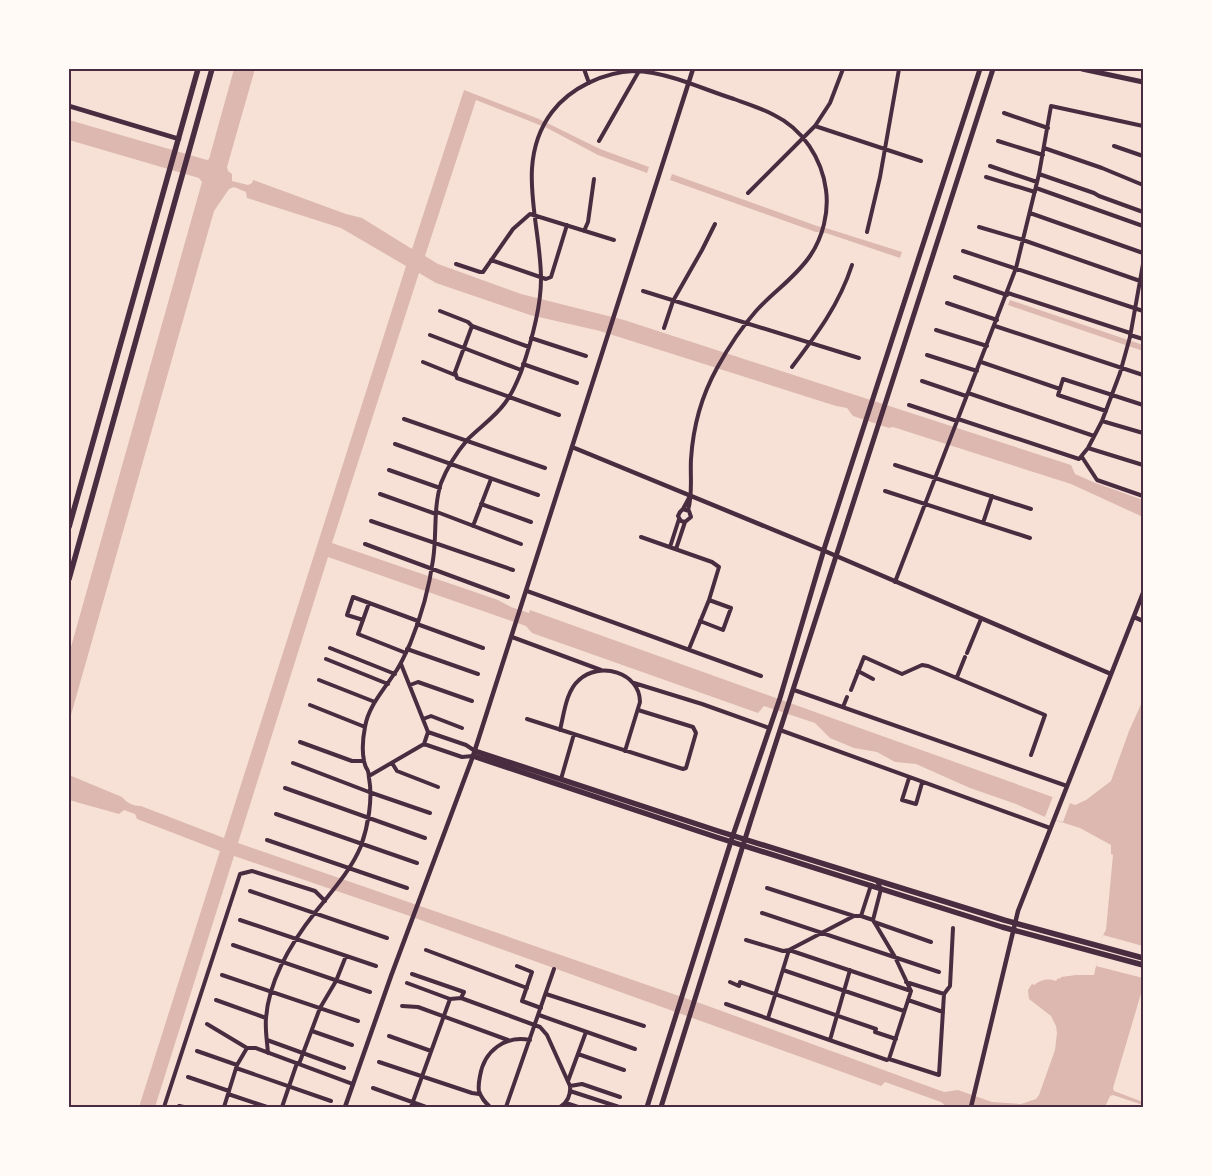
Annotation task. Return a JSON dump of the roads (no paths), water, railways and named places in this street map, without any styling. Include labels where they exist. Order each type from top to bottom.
[{"type":"main road","points":[[69,526],[198,69]]},
{"type":"main road","points":[[69,579],[212,69]]},
{"type":"main road","points":[[648,1107],[732,838],[780,698],[823,551],[980,69]]},
{"type":"main road","points":[[661,1107],[789,701],[993,69]]},
{"type":"main road","points":[[1082,69],[1143,82]]},
{"type":"main road","points":[[474,754],[561,779],[732,838]]},
{"type":"main road","points":[[474,754],[881,889],[1013,930],[1143,966]]},
{"type":"main road","points":[[744,842],[1015,923],[1143,958]]},
{"type":"street","points":[[584,69],[590,82]]},
{"type":"street","points":[[345,1107],[412,919],[474,754],[693,69]]},
{"type":"street","points":[[748,193],[815,126],[830,103],[843,69]]},
{"type":"street","points":[[868,232],[899,69]]},
{"type":"street","points":[[599,141],[638,71]]},
{"type":"street","points":[[268,1053],[266,1018],[272,992],[283,963],[296,939],[349,868],[361,844],[368,818],[370,792],[369,776],[364,761],[365,727],[375,702],[401,664],[418,622],[432,569],[440,488],[451,464],[467,440],[494,415],[509,397],[529,347],[540,297],[541,278],[541,257],[531,165],[536,140],[546,120],[564,97],[590,82],[620,72],[638,71],[673,78],[777,116],[799,133],[810,146],[819,164],[826,186],[827,200],[824,224],[813,252],[792,278],[754,313],[716,369],[703,402],[694,435],[691,455],[690,496],[687,500],[686,510]]},
{"type":"street","points":[[69,106],[179,139]]},
{"type":"street","points":[[895,582],[967,394],[1008,294],[1039,174],[1051,106],[1143,126]]},
{"type":"street","points":[[1004,113],[1048,128]]},
{"type":"street","points":[[815,126],[921,161]]},
{"type":"street","points":[[998,141],[1042,156]]},
{"type":"street","points":[[1114,146],[1143,156]]},
{"type":"street","points":[[1044,148],[1102,168],[1143,185]]},
{"type":"street","points":[[990,166],[1037,182]]},
{"type":"street","points":[[1039,174],[1143,212]]},
{"type":"street","points":[[986,177],[1035,190],[1143,226]]},
{"type":"street","points":[[584,231],[588,222],[594,179]]},
{"type":"street","points":[[1030,213],[1143,253]]},
{"type":"street","points":[[456,264],[480,272],[486,270],[513,229],[530,214],[614,240]]},
{"type":"street","points":[[664,328],[673,301],[715,224]]},
{"type":"street","points":[[491,260],[546,279],[551,276],[567,225]]},
{"type":"street","points":[[979,227],[1023,240],[1141,282]]},
{"type":"street","points":[[963,251],[1143,311]]},
{"type":"street","points":[[909,405],[1079,460],[1088,448],[1102,421],[1122,368],[1141,282],[1143,264]]},
{"type":"street","points":[[792,367],[828,319],[842,292],[852,265]]},
{"type":"street","points":[[955,277],[1143,339]]},
{"type":"street","points":[[643,292],[859,358]]},
{"type":"street","points":[[947,304],[997,320]]},
{"type":"street","points":[[440,311],[468,322],[472,326],[529,347]]},
{"type":"street","points":[[455,375],[472,326]]},
{"type":"street","points":[[995,326],[1143,375]]},
{"type":"street","points":[[936,330],[987,346]]},
{"type":"street","points":[[430,335],[521,370]]},
{"type":"street","points":[[531,338],[586,356]]},
{"type":"street","points":[[927,355],[977,371]]},
{"type":"street","points":[[423,362],[455,375],[457,378],[559,415]]},
{"type":"street","points":[[981,362],[1060,389]]},
{"type":"street","points":[[523,364],[577,383]]},
{"type":"street","points":[[1106,411],[1058,395],[1064,379],[1143,405]]},
{"type":"street","points":[[922,381],[1094,436]]},
{"type":"street","points":[[404,418],[545,468]]},
{"type":"street","points":[[1102,421],[1143,433]]},
{"type":"street","points":[[396,444],[538,495]]},
{"type":"street","points":[[572,448],[836,556],[1111,674]]},
{"type":"street","points":[[1088,448],[1143,465]]},
{"type":"street","points":[[1082,456],[1097,480],[1143,496]]},
{"type":"street","points":[[895,465],[1031,509]]},
{"type":"street","points":[[389,470],[440,488]]},
{"type":"street","points":[[472,526],[491,479]]},
{"type":"street","points":[[885,491],[1030,538]]},
{"type":"street","points":[[380,494],[521,544]]},
{"type":"street","points":[[983,522],[992,496]]},
{"type":"street","points":[[481,504],[531,522]]},
{"type":"street","points":[[670,547],[679,514],[686,510]]},
{"type":"street","points":[[676,549],[686,522],[691,517],[690,513],[686,510]]},
{"type":"street","points":[[679,519],[686,522]]},
{"type":"street","points":[[371,521],[513,570]]},
{"type":"street","points":[[641,537],[716,564],[719,567],[709,600],[689,649]]},
{"type":"street","points":[[365,544],[508,597]]},
{"type":"street","points":[[527,591],[761,676]]},
{"type":"street","points":[[971,1107],[1015,923],[1050,828],[1143,593]]},
{"type":"street","points":[[363,620],[347,615],[353,598],[483,648]]},
{"type":"street","points":[[700,621],[723,630],[731,608],[709,600]]},
{"type":"street","points":[[369,603],[358,634],[478,674]]},
{"type":"street","points":[[1134,617],[1143,621]]},
{"type":"street","points":[[957,677],[981,619]]},
{"type":"street","points":[[512,637],[601,670],[626,677],[634,683],[693,701],[769,728]]},
{"type":"street","points":[[330,648],[394,674]]},
{"type":"street","points":[[851,690],[864,657],[902,674],[922,665],[928,666],[1045,715],[1031,755]]},
{"type":"street","points":[[326,659],[388,684]]},
{"type":"street","points":[[369,776],[424,744],[428,732],[401,664]]},
{"type":"street","points":[[560,730],[570,693],[574,686],[586,675],[601,670]]},
{"type":"street","points":[[858,671],[873,679]]},
{"type":"street","points":[[319,680],[375,702]]},
{"type":"street","points":[[410,685],[418,682],[472,702]]},
{"type":"street","points":[[625,750],[638,710],[640,696],[634,683]]},
{"type":"street","points":[[794,690],[1067,786]]},
{"type":"street","points":[[843,707],[847,697]]},
{"type":"street","points":[[310,705],[365,727]]},
{"type":"street","points":[[527,719],[683,769],[688,765],[696,733],[694,727],[638,710]]},
{"type":"street","points":[[423,719],[431,716],[462,728]]},
{"type":"street","points":[[780,730],[1050,828]]},
{"type":"street","points":[[428,732],[466,745],[474,754]]},
{"type":"street","points":[[561,779],[574,734]]},
{"type":"street","points":[[300,742],[352,761],[364,761]]},
{"type":"street","points":[[424,744],[462,757],[474,754]]},
{"type":"street","points":[[293,763],[430,813]]},
{"type":"street","points":[[392,763],[397,771],[438,787]]},
{"type":"street","points":[[1025,770],[1028,764]]},
{"type":"street","points":[[909,778],[902,800],[916,804],[922,783]]},
{"type":"street","points":[[285,788],[425,838]]},
{"type":"street","points":[[276,814],[417,863]]},
{"type":"street","points":[[267,840],[407,888]]},
{"type":"street","points":[[164,1107],[240,874],[252,871],[315,891],[325,901]]},
{"type":"street","points":[[861,916],[870,885],[878,881],[881,889],[874,921],[895,957],[910,991],[890,1059]]},
{"type":"street","points":[[767,888],[854,916],[861,916],[931,942]]},
{"type":"street","points":[[250,891],[386,938]]},
{"type":"street","points":[[762,913],[939,972]]},
{"type":"street","points":[[746,940],[784,951],[789,950],[854,916]]},
{"type":"street","points":[[240,920],[376,966]]},
{"type":"street","points":[[726,1004],[887,1060],[890,1059],[939,1075],[944,994],[950,986],[953,928]]},
{"type":"street","points":[[234,945],[370,992]]},
{"type":"street","points":[[426,950],[527,988]]},
{"type":"street","points":[[768,1018],[789,950]]},
{"type":"street","points":[[789,950],[910,991]]},
{"type":"street","points":[[282,1107],[320,1008],[336,980],[346,956]]},
{"type":"street","points":[[517,966],[532,972],[522,1001],[541,1008]]},
{"type":"street","points":[[506,1107],[554,969]]},
{"type":"street","points":[[782,970],[904,1011]]},
{"type":"street","points":[[830,1040],[850,970]]},
{"type":"street","points":[[222,974],[358,1021]]},
{"type":"street","points":[[412,974],[464,992],[461,998]]},
{"type":"street","points":[[730,982],[738,986],[740,982],[775,994],[876,1029],[875,1032],[896,1039]]},
{"type":"street","points":[[906,982],[944,994]]},
{"type":"street","points":[[407,983],[450,999],[461,998],[540,1027],[547,1035],[568,1081],[570,1089],[566,1103],[560,1107]]},
{"type":"street","points":[[546,994],[644,1026]]},
{"type":"street","points":[[412,1105],[450,999]]},
{"type":"street","points":[[216,1000],[266,1018]]},
{"type":"street","points":[[908,1000],[943,1012]]},
{"type":"street","points":[[402,1006],[418,1007],[508,1040]]},
{"type":"street","points":[[538,1015],[636,1049]]},
{"type":"street","points":[[207,1024],[247,1048],[256,1048],[353,1084]]},
{"type":"street","points":[[312,1030],[352,1045]]},
{"type":"street","points":[[568,1081],[586,1032]]},
{"type":"street","points":[[389,1036],[431,1051]]},
{"type":"street","points":[[479,1094],[480,1079],[485,1061],[499,1045],[508,1040],[523,1038],[530,1040]]},
{"type":"street","points":[[267,1040],[344,1068]]},
{"type":"street","points":[[224,1107],[237,1067],[247,1048]]},
{"type":"street","points":[[197,1051],[331,1101]]},
{"type":"street","points":[[578,1054],[624,1070]]},
{"type":"street","points":[[379,1062],[479,1094],[490,1107]]},
{"type":"street","points":[[188,1077],[268,1107]]},
{"type":"street","points":[[570,1089],[582,1084],[620,1096]]},
{"type":"street","points":[[373,1088],[412,1105],[426,1107]]},
{"type":"street","points":[[570,1089],[619,1107]]},
{"type":"street","points":[[566,1103],[578,1107]]}]
